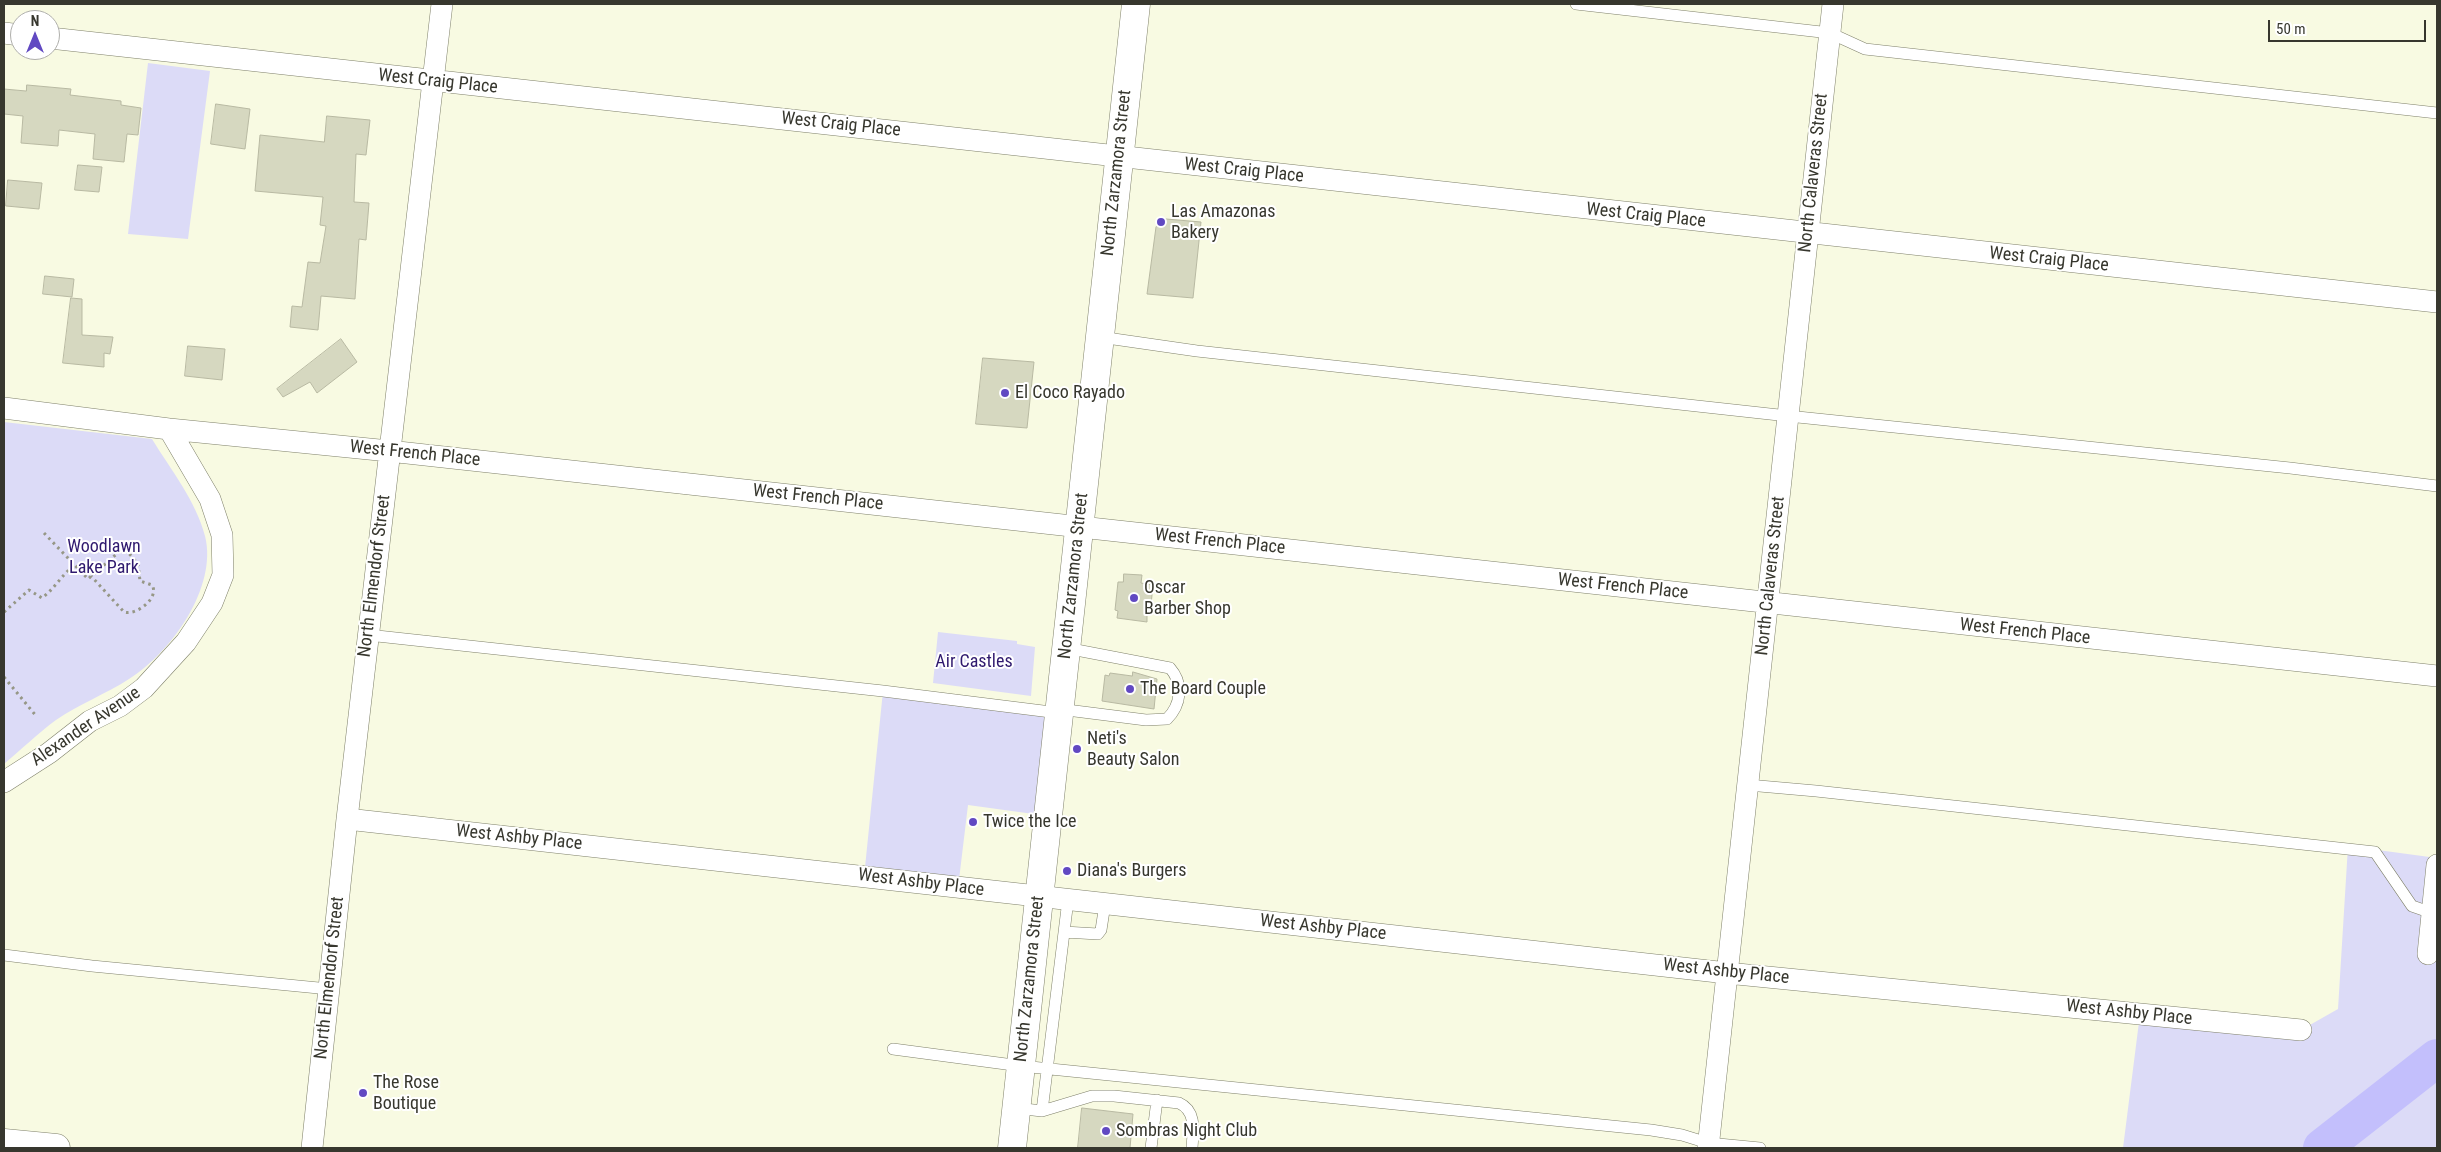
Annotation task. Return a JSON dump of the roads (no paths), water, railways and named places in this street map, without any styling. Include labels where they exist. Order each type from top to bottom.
[{"type":"street","name":"North Elmendorf Street","points":[[312,1148],[347,819],[442,4]]},
{"type":"street","name":"North Zarzamora Street","points":[[1012,1148],[1029,1109],[1021,1066],[1136,4]]},
{"type":"street","name":"North Calaveras Street","points":[[1708,1146],[1833,4]]},
{"type":"street","name":"West Craig Place","points":[[60,39],[1808,234],[2437,302]]},
{"type":"street","name":"West French Place","points":[[4,408],[169,429],[389,450],[1768,604],[2437,676]]},
{"type":"street","name":"Alexander Avenue","points":[[4,782],[49,753],[90,721],[120,706],[144,688],[186,642],[212,603],[223,574],[222,535],[210,499],[169,429]]},
{"type":"street","name":"West Ashby Place","points":[[347,819],[1726,973],[2301,1030]]},
{"type":"street","points":[[2428,954],[2437,865]]},
{"type":"street","points":[[4,1143],[56,1148]]},
{"type":"lane","points":[[1576,4],[1830,33],[1865,49],[2437,113]]},
{"type":"lane","points":[[1100,337],[1197,351],[1788,416],[2290,468],[2437,486]]},
{"type":"lane","points":[[368,636],[1146,720],[1167,719],[1177,709],[1179,693],[1177,676],[1170,668],[1066,648]]},
{"type":"lane","points":[[1748,785],[2375,852],[2412,906],[2432,913]]},
{"type":"lane","points":[[1029,1109],[1048,1069],[1068,900]]},
{"type":"lane","points":[[1064,932],[1098,934],[1101,930],[1105,904]]},
{"type":"lane","points":[[4,955],[92,966],[329,989]]},
{"type":"lane","points":[[893,1049],[1048,1069],[1651,1130],[1682,1135],[1708,1146],[1760,1148]]},
{"type":"lane","points":[[1029,1109],[1092,1096],[1114,1096],[1179,1103],[1186,1106],[1191,1114],[1193,1129],[1192,1148]]},
{"type":"lane","points":[[1151,1148],[1157,1100]]},
{"type":"waterway","points":[[2322,1148],[2437,1058]]},
{"type":"place","name":"Las Amazonas Bakery","points":[[1161,222]]},
{"type":"place","name":"El Coco Rayado","points":[[1005,393]]},
{"type":"place","name":"Oscar Barber Shop","points":[[1134,598]]},
{"type":"place","name":"The Board Couple","points":[[1130,689]]},
{"type":"place","name":"Neti's Beauty Salon","points":[[1077,749]]},
{"type":"place","name":"Twice the Ice","points":[[973,822]]},
{"type":"place","name":"Diana's Burgers","points":[[1067,871]]},
{"type":"place","name":"The Rose Boutique","points":[[363,1093]]},
{"type":"place","name":"Sombras Night Club","points":[[1106,1131]]},
{"type":"park label","name":"Woodlawn Lake Park","points":[[104,557]]},
{"type":"park label","name":"Air Castles","points":[[974,662]]}]
